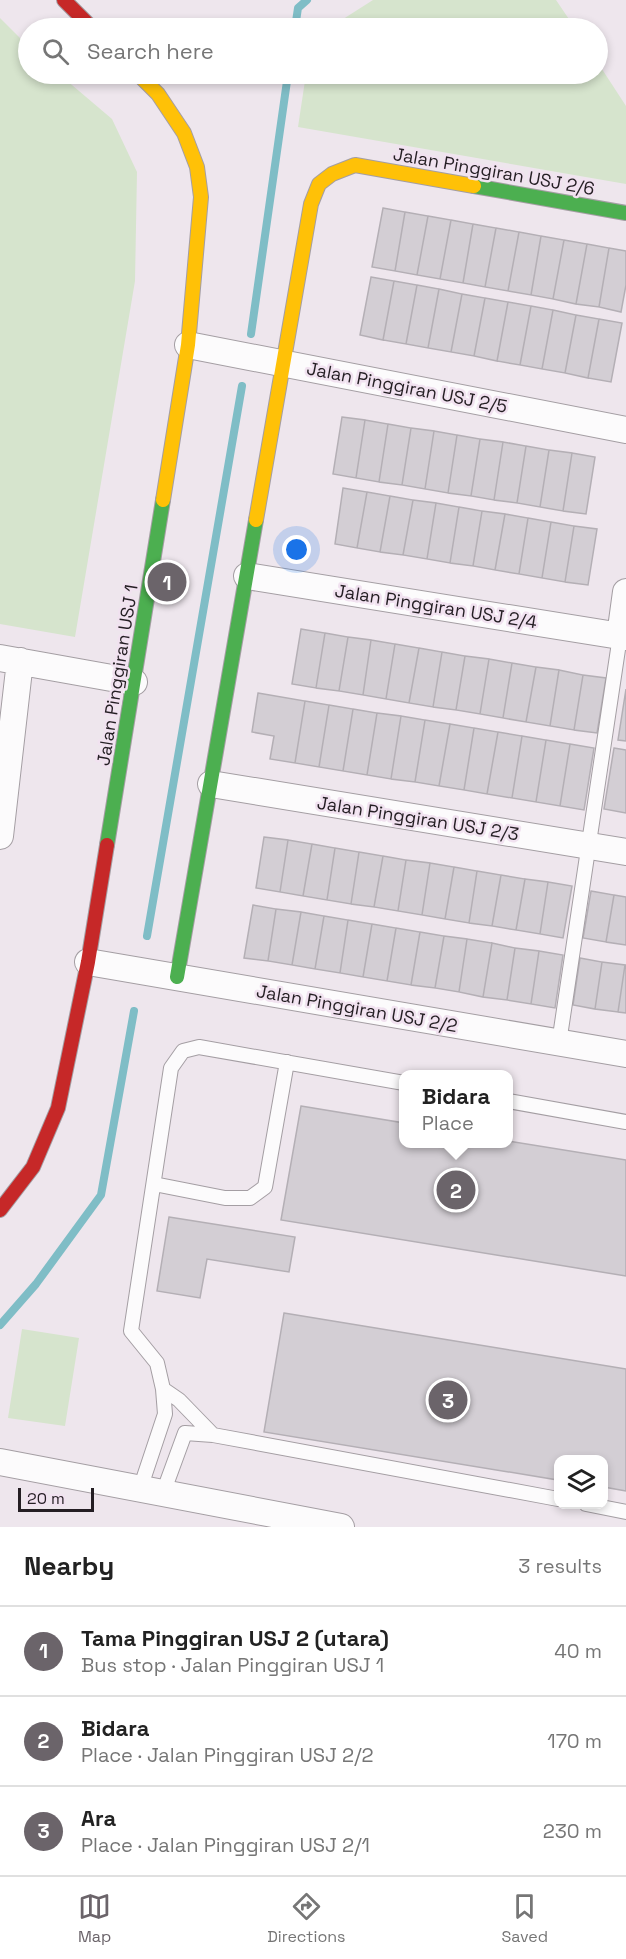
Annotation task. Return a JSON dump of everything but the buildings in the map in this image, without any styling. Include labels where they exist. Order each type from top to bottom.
[{"type":"street","points":[[64,0],[82,18]]},
{"type":"street","name":"Jalan Pinggiran USJ 1","points":[[0,1210],[33,1167],[58,1108],[88,962],[188,345],[201,197],[197,167],[184,133],[158,94],[148,84]]},
{"type":"street","name":"Jalan Pinggiran USJ 2/6","points":[[283,363],[311,204],[319,184],[332,174],[355,165],[626,213]]},
{"type":"street","name":"Jalan Pinggiran USJ 2/5","points":[[188,345],[626,430]]},
{"type":"street","points":[[177,977],[283,363]]},
{"type":"street","name":"Jalan Pinggiran USJ 2/4","points":[[247,576],[623,636]]},
{"type":"street","points":[[623,636],[626,592]]},
{"type":"street","points":[[0,836],[10,660],[134,682]]},
{"type":"street","name":"Jalan Pinggiran USJ 2/3","points":[[211,784],[626,852]]},
{"type":"street","name":"Jalan Pinggiran USJ 2/2","points":[[88,962],[626,1054]]},
{"type":"street","points":[[0,1462],[311,1524],[341,1527]]},
{"type":"lane","points":[[559,1042],[623,636]]},
{"type":"lane","points":[[151,1491],[165,1414],[163,1389],[157,1363],[132,1331],[171,1068],[183,1052],[199,1047],[399,1082]]},
{"type":"lane","points":[[154,1184],[225,1198],[250,1198],[265,1187],[287,1062]]},
{"type":"lane","points":[[513,1102],[626,1122]]},
{"type":"lane","points":[[163,1389],[179,1400],[213,1436]]},
{"type":"lane","points":[[151,1491],[185,1432],[554,1498]]},
{"type":"lane","points":[[608,1508],[626,1512]]},
{"type":"green space","points":[[373,0],[556,0],[568,18],[345,18]]},
{"type":"green space","points":[[0,18],[18,36],[18,84],[71,84],[112,119],[137,172],[135,281],[75,637],[0,624]]},
{"type":"green space","points":[[608,78],[626,106],[626,184],[298,127],[304,84],[608,84]]},
{"type":"green space","points":[[22,1329],[79,1338],[65,1426],[8,1418]]},
{"type":"waterway","points":[[296,18],[298,8],[307,0]]},
{"type":"waterway","points":[[251,334],[287,84]]},
{"type":"waterway","points":[[147,936],[242,386]]},
{"type":"waterway","points":[[0,1325],[36,1284],[101,1195],[134,1011]]},
{"type":"traffic: fast","points":[[474,186],[626,213]]},
{"type":"traffic: fast","points":[[107,845],[163,500]]},
{"type":"traffic: fast","points":[[177,977],[256,520]]},
{"type":"traffic: slow","points":[[148,84],[158,94],[184,133],[197,167],[201,197],[188,345],[163,500]]},
{"type":"traffic: slow","points":[[256,520],[311,204],[319,184],[332,174],[355,165],[474,186]]},
{"type":"traffic: jam","points":[[64,0],[82,18]]},
{"type":"traffic: jam","points":[[0,1210],[33,1167],[58,1108],[88,962],[107,845]]},
{"type":"place","name":"Tama Pinggiran USJ 2 (utara)","points":[[167,582]]},
{"type":"place","name":"Bidara","points":[[456,1190]]},
{"type":"place","name":"Ara","points":[[448,1400]]}]
